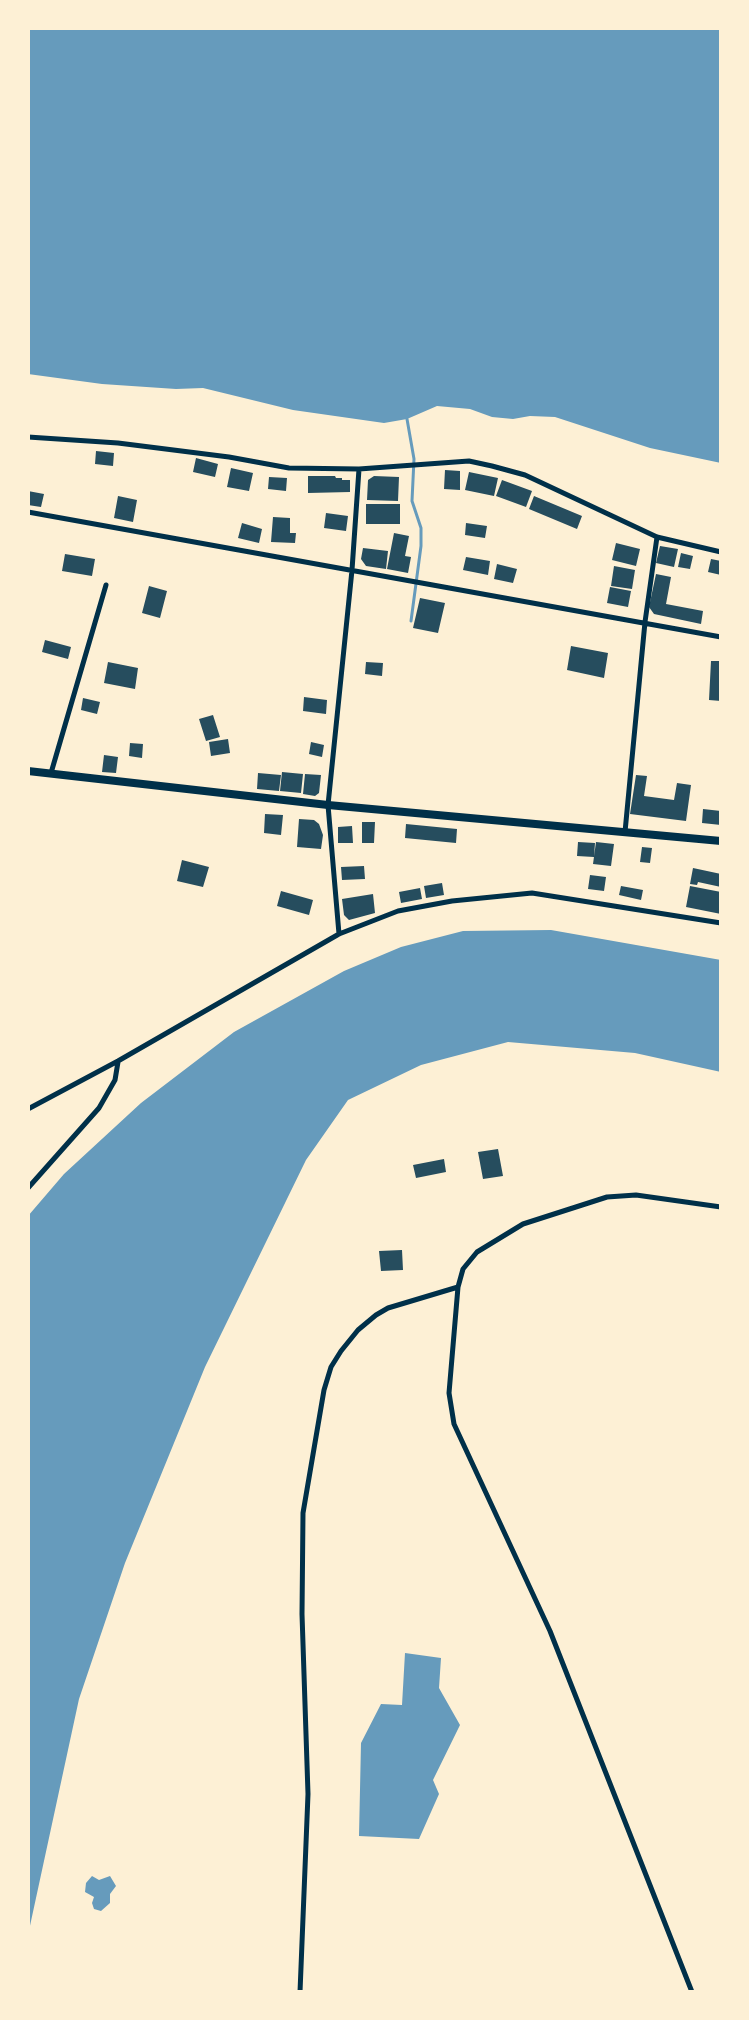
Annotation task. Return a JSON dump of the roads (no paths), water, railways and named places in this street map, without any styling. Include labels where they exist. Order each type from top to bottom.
[{"type":"main road","points":[[28,771],[328,805],[721,841]]},
{"type":"street","points":[[28,437],[118,443],[289,468],[359,469],[469,461],[525,475],[657,537],[721,552]]},
{"type":"street","points":[[339,934],[328,805],[359,469]]},
{"type":"street","points":[[28,512],[721,637]]},
{"type":"street","points":[[625,832],[645,622],[657,537]]},
{"type":"street","points":[[51,774],[106,585]]},
{"type":"street","points":[[28,1109],[339,934],[398,911],[452,901],[532,893],[721,923]]},
{"type":"street","points":[[28,1188],[99,1108],[115,1080],[118,1061]]},
{"type":"street","points":[[692,1992],[550,1631],[454,1424],[449,1393],[458,1287],[463,1269],[477,1252],[523,1224],[607,1197],[636,1195],[721,1207]]},
{"type":"street","points":[[300,1992],[308,1794],[302,1614],[303,1513],[324,1390],[331,1367],[341,1351],[358,1330],[376,1315],[388,1308],[458,1287]]},
{"type":"water","points":[[28,28],[721,28],[721,463],[650,448],[555,417],[513,419],[492,417],[470,409],[437,406],[407,419],[384,423],[293,410],[203,388],[102,384],[28,374]]},
{"type":"water","points":[[551,930],[721,960],[721,1072],[635,1053],[508,1042],[421,1065],[348,1100],[306,1160],[205,1367],[125,1563],[79,1699],[28,1935],[28,1216],[64,1174],[141,1103],[234,1032],[344,971],[401,947],[463,931]]},
{"type":"water","points":[[405,1653],[441,1658],[439,1688],[460,1725],[433,1780],[439,1794],[419,1839],[359,1836],[361,1743],[381,1704],[402,1705]]},
{"type":"water","points":[[92,1876],[99,1880],[110,1876],[116,1886],[110,1894],[110,1903],[101,1911],[94,1909],[94,1897],[85,1892],[86,1883]]},
{"type":"waterway","points":[[407,419],[414,459],[412,501],[421,528],[411,621]]}]
